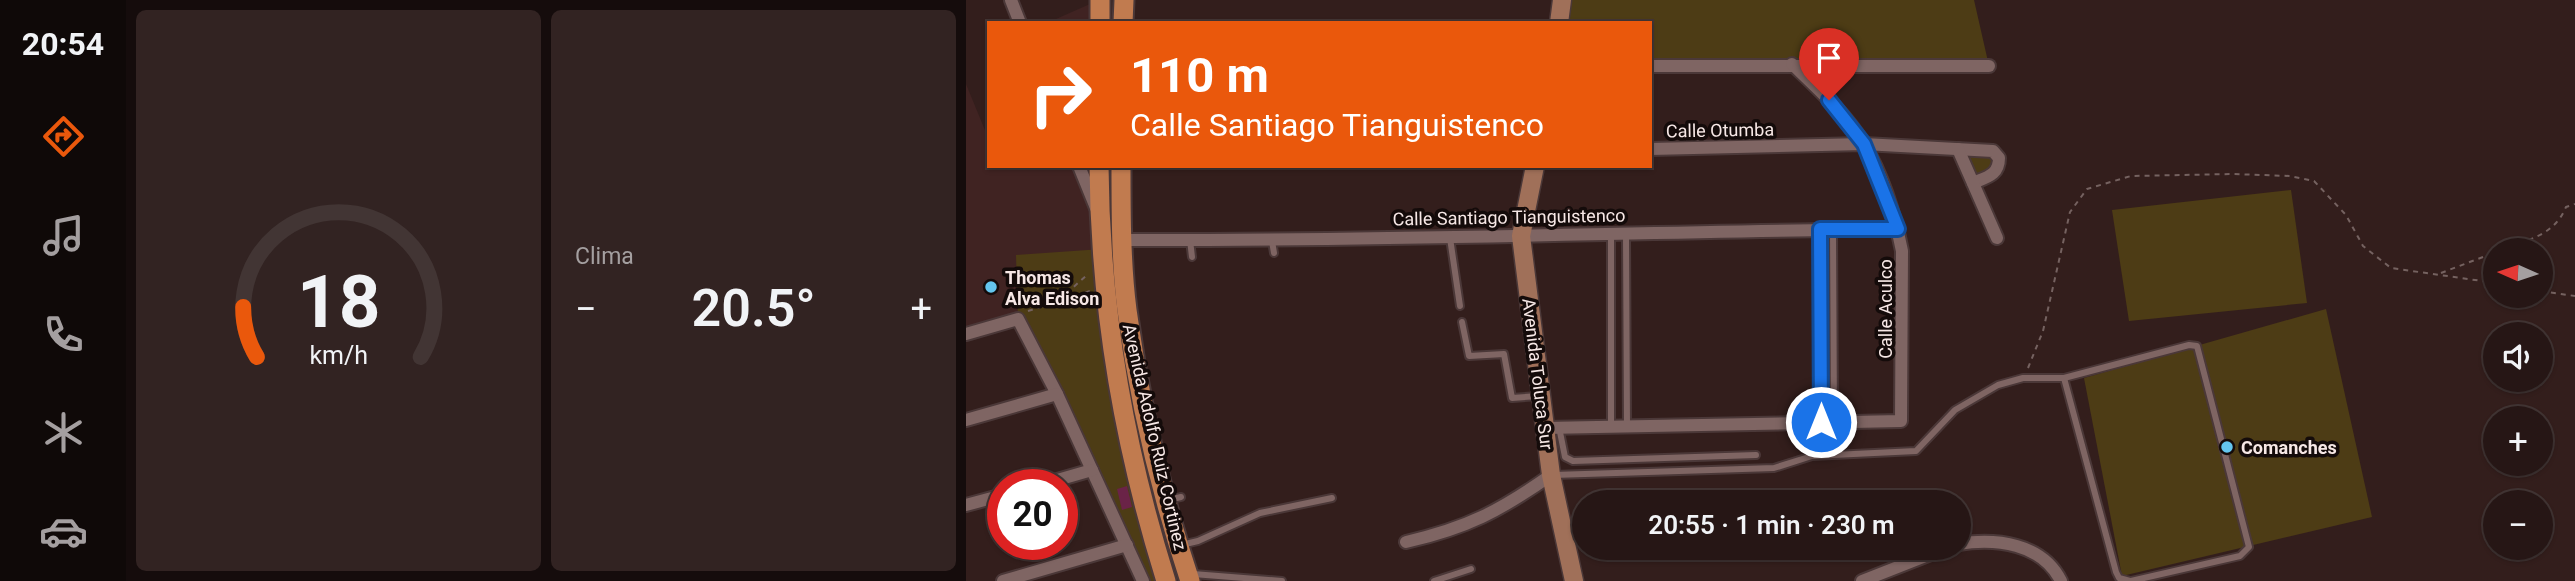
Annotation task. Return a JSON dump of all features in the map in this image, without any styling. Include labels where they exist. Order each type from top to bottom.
[{"type":"main road","points":[[1100,0],[1100,21]]},
{"type":"main road","points":[[1123,21],[1124,0]]},
{"type":"main road","name":"Avenida Adolfo Ruiz Cortinez","points":[[1099,168],[1102,262],[1112,355],[1166,581]]},
{"type":"main road","name":"Avenida Adolfo Ruiz Cortinez","points":[[1121,168],[1122,240],[1134,353],[1174,499],[1178,546],[1189,578]]},
{"type":"main road","points":[[1112,355],[1134,353]]},
{"type":"street","points":[[1011,0],[1019,21]]},
{"type":"street","points":[[1559,21],[1562,0]]},
{"type":"street","name":"Calle Aculco","points":[[1792,64],[1829,100],[1864,144],[1898,229],[1902,251],[1901,421],[1827,422]]},
{"type":"street","points":[[1652,66],[1989,66]]},
{"type":"street","name":"Calle Otumba","points":[[1652,149],[1864,144],[1993,151],[1999,158],[1999,167],[1994,174],[1973,183]]},
{"type":"street","points":[[1958,149],[1997,237]]},
{"type":"street","points":[[1080,168],[1099,216]]},
{"type":"street","name":"Avenida Toluca Sur","points":[[1535,168],[1521,236],[1540,395],[1552,427],[1551,475],[1574,581]]},
{"type":"street","name":"Calle Santiago Tianguistenco","points":[[1122,240],[1191,240],[1273,247],[1450,236],[1898,229]]},
{"type":"street","points":[[966,334],[1018,319],[1057,394],[1143,581]]},
{"type":"street","points":[[966,420],[1057,394]]},
{"type":"street","points":[[1552,427],[1827,422]]},
{"type":"street","points":[[1078,474],[1092,470]]},
{"type":"street","points":[[1406,542],[1473,523],[1497,512],[1551,475]]},
{"type":"street","points":[[966,505],[987,499]]},
{"type":"street","points":[[1971,542],[1985,540],[2011,543],[2039,556],[2061,581]]},
{"type":"street","points":[[1003,581],[1127,545]]},
{"type":"street","points":[[1862,581],[1915,560]]},
{"type":"lane","points":[[1826,230],[1827,422]]},
{"type":"lane","points":[[1826,230],[1827,422]]},
{"type":"lane","points":[[1611,232],[1612,426]]},
{"type":"lane","points":[[1626,232],[1628,426]]},
{"type":"lane","points":[[1450,236],[1460,306]]},
{"type":"lane","points":[[1191,240],[1192,257]]},
{"type":"lane","points":[[1462,322],[1469,356],[1504,354],[1512,398],[1540,395]]},
{"type":"lane","points":[[1551,475],[1774,468],[1812,456],[1916,451],[1955,410],[1998,385],[2023,379],[2064,378],[2189,345],[2197,346],[2200,351],[2249,547],[2240,556],[2131,581],[2119,578],[2064,378]]},
{"type":"lane","points":[[1552,427],[1565,457],[1573,461],[1756,455]]},
{"type":"lane","points":[[1178,546],[1198,541],[1260,513],[1332,499]]},
{"type":"lane","points":[[1434,581],[1471,569]]},
{"type":"lane","points":[[1189,578],[1282,581]]},
{"type":"path","points":[[2023,379],[2043,331],[2070,212],[2087,190],[2110,180],[2151,175],[2290,176],[2314,181],[2346,215],[2363,246],[2391,268],[2483,281]]},
{"type":"path","points":[[2533,238],[2544,234],[2560,222],[2566,207],[2575,204]]},
{"type":"path","points":[[2440,273],[2483,257]]},
{"type":"path","points":[[1057,302],[1102,262]]},
{"type":"path","points":[[1018,319],[1023,313],[1104,286]]},
{"type":"path","points":[[2553,293],[2575,296]]},
{"type":"shaded area","points":[[1099,0],[1100,21],[1052,21]]},
{"type":"shaded area","points":[[1562,0],[1974,0],[1989,66],[1652,66],[1652,21],[1559,21]]},
{"type":"shaded area","points":[[966,84],[987,135],[987,168],[1099,168],[1102,249],[1018,319],[966,334]]},
{"type":"shaded area","points":[[1958,149],[1983,149],[1999,167],[1973,183]]},
{"type":"shaded area","points":[[2291,190],[2307,303],[2129,321],[2112,210]]},
{"type":"shaded area","points":[[1102,249],[1104,286],[1166,581],[1143,581],[1018,319],[1016,255]]},
{"type":"shaded area","name":"Comanches","points":[[2326,309],[2372,517],[2122,576],[2084,378]]},
{"type":"building","points":[[1127,486],[1132,507],[1122,510],[1117,489]]},
{"type":"place","name":"Thomas Alva Edison","points":[[991,287]]},
{"type":"place","name":"Comanches","points":[[2227,447]]},
{"type":"route","points":[[1821,422],[1820,229],[1898,229],[1864,144],[1829,100]]}]
